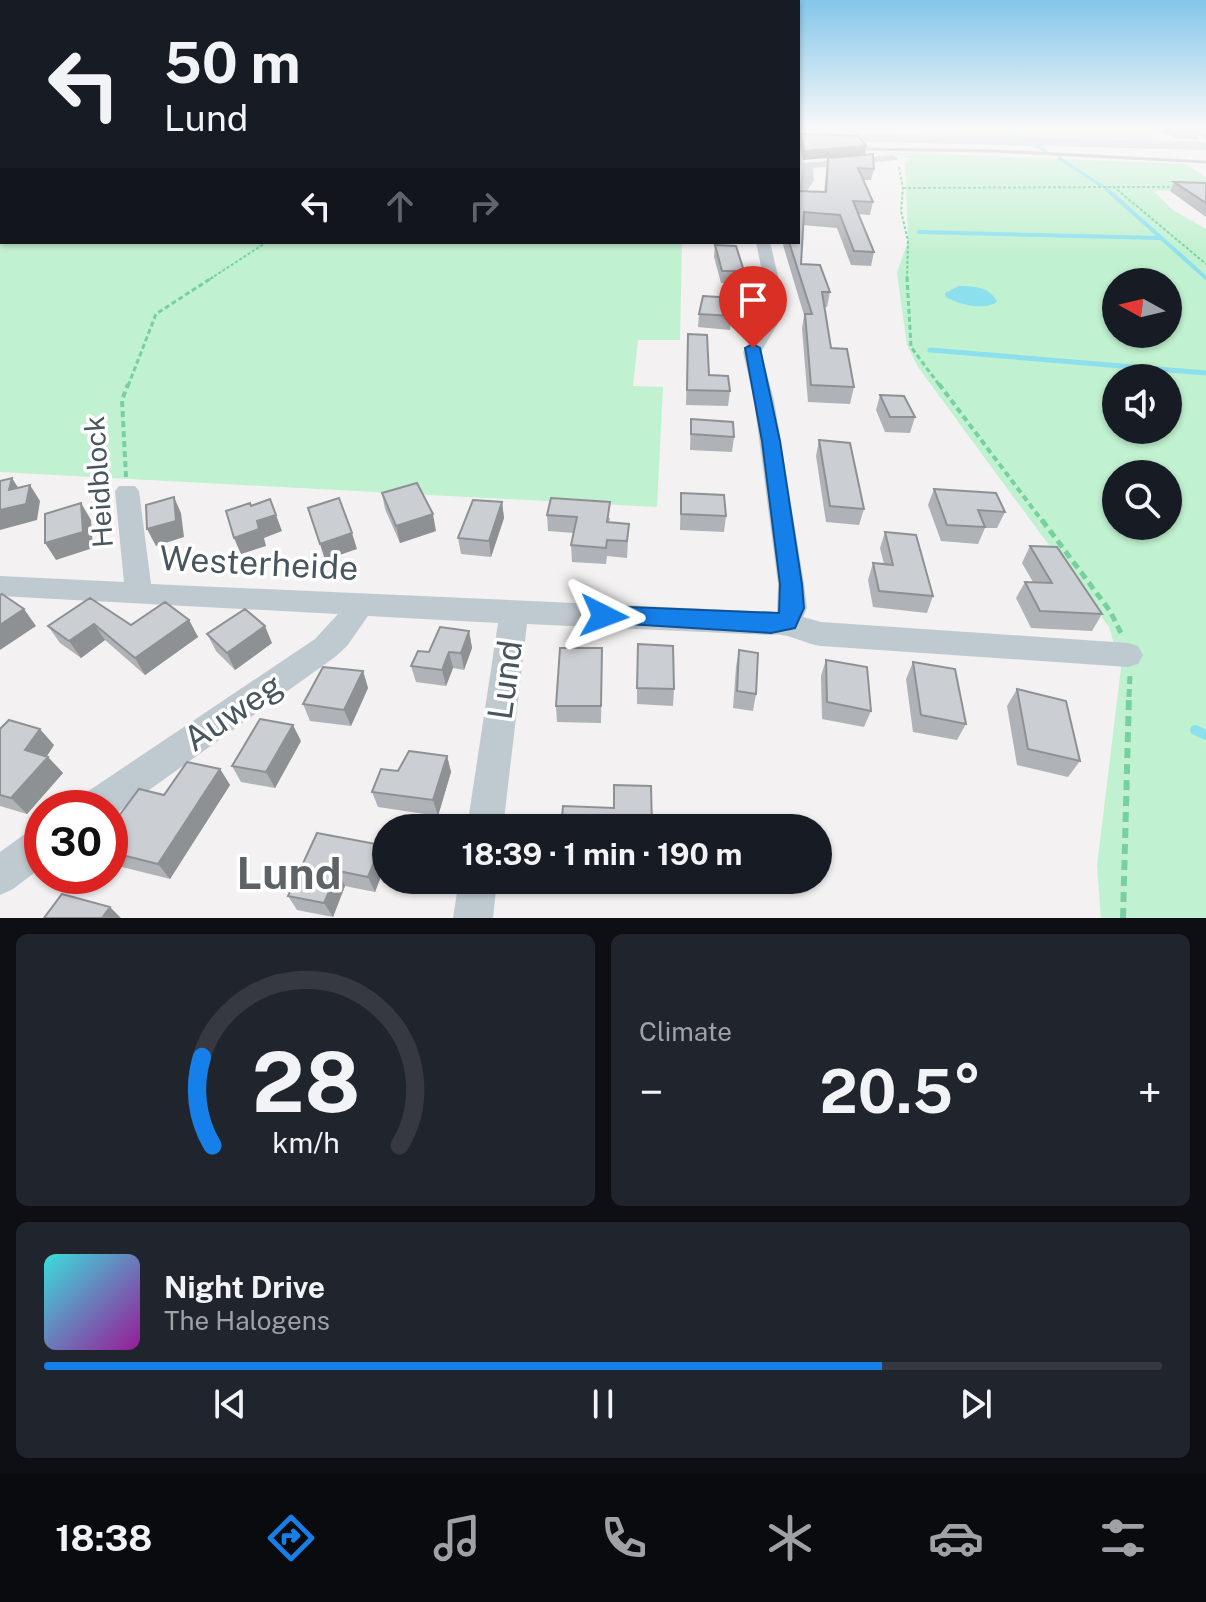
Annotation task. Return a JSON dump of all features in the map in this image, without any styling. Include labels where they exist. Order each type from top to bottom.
[{"type":"street","points":[[800,193],[808,180],[807,172]]},
{"type":"street","points":[[763,244],[778,310],[776,321],[754,344],[752,352],[764,400],[791,584],[793,608],[787,621]]},
{"type":"street","name":"Heidblock","points":[[127,491],[139,592]]},
{"type":"street","name":"Westerheide","points":[[0,586],[514,613]]},
{"type":"street","name":"Auweg","points":[[120,790],[325,648],[337,638],[361,604]]},
{"type":"street","name":"Lund","points":[[487,814],[514,613],[771,624],[787,621],[803,632],[821,634],[1128,655]]},
{"type":"street","points":[[0,876],[24,858]]},
{"type":"street","points":[[473,918],[476,894]]},
{"type":"path","points":[[900,172],[903,188],[901,211],[908,241],[906,294],[911,347],[1110,611],[1124,641],[1128,655],[1129,725],[1123,918]]},
{"type":"path","points":[[1114,187],[1206,264]]},
{"type":"path","points":[[903,188],[1175,187]]},
{"type":"path","name":"Heidblock","points":[[127,491],[122,400],[152,320],[161,309],[264,244]]},
{"type":"green space","points":[[905,172],[1198,172],[1206,178],[1206,190],[1154,191],[1173,210],[1206,229],[1206,918],[1101,918],[1097,866],[1121,668],[1109,627],[918,367],[907,345],[897,273],[908,241]]},
{"type":"green space","points":[[0,244],[682,244],[680,340],[638,340],[633,386],[663,387],[657,507],[0,472]]},
{"type":"water","points":[[959,286],[986,290],[997,302],[972,306],[946,297],[945,293]]},
{"type":"building","points":[[827,172],[860,172],[873,202],[853,201],[874,252],[854,251],[840,215],[804,212],[801,264],[820,265],[830,292],[822,292],[831,348],[847,349],[854,387],[811,385],[805,314],[812,314],[790,244],[800,244],[800,191],[826,192]]},
{"type":"building","points":[[1174,182],[1206,183],[1206,203]]},
{"type":"building","points":[[715,245],[736,246],[744,271],[722,271]]},
{"type":"building","points":[[703,296],[734,298],[732,316],[699,314]]},
{"type":"building","points":[[688,334],[707,335],[709,375],[728,376],[730,391],[687,390]]},
{"type":"building","points":[[880,395],[904,396],[915,417],[890,417]]},
{"type":"building","points":[[691,419],[733,422],[734,437],[691,434]]},
{"type":"building","points":[[819,440],[850,443],[864,509],[830,506]]},
{"type":"building","points":[[12,478],[9,490],[30,485],[26,504],[0,510],[0,481]]},
{"type":"building","points":[[417,483],[433,514],[396,526],[382,493]]},
{"type":"building","points":[[934,489],[996,493],[1005,512],[978,510],[985,527],[947,525]]},
{"type":"building","points":[[681,493],[724,495],[726,516],[681,514]]},
{"type":"building","points":[[174,497],[176,521],[147,529],[146,505]]},
{"type":"building","points":[[339,498],[352,533],[320,544],[308,508]]},
{"type":"building","points":[[551,498],[610,502],[607,522],[629,524],[627,541],[607,540],[606,548],[571,545],[577,517],[547,515]]},
{"type":"building","points":[[270,499],[276,515],[257,521],[259,529],[234,538],[226,511]]},
{"type":"building","points":[[473,500],[502,502],[489,541],[458,538]]},
{"type":"building","points":[[81,503],[83,532],[45,543],[45,514]]},
{"type":"building","points":[[885,532],[916,535],[933,596],[879,591],[873,563],[893,565]]},
{"type":"building","points":[[1030,546],[1057,547],[1102,614],[1040,611],[1025,582],[1052,583]]},
{"type":"building","points":[[0,595],[24,609],[0,625]]},
{"type":"building","points":[[90,598],[131,625],[165,602],[189,620],[135,658],[94,624],[69,641],[48,626]]},
{"type":"building","points":[[245,609],[265,626],[227,653],[207,634]]},
{"type":"building","points":[[440,627],[469,631],[461,653],[449,652],[442,670],[411,666],[418,651],[429,652]]},
{"type":"building","points":[[638,644],[673,646],[674,689],[637,688]]},
{"type":"building","points":[[560,648],[602,648],[601,706],[556,706]]},
{"type":"building","points":[[739,650],[758,653],[756,694],[737,691]]},
{"type":"building","points":[[826,660],[867,667],[871,711],[827,702]]},
{"type":"building","points":[[913,662],[955,669],[966,724],[921,715]]},
{"type":"building","points":[[323,667],[363,671],[344,710],[303,704]]},
{"type":"building","points":[[1017,689],[1066,701],[1080,761],[1028,749]]},
{"type":"building","points":[[260,719],[293,725],[266,772],[232,766]]},
{"type":"building","points":[[9,720],[40,729],[25,750],[48,757],[11,798],[0,795],[0,729]]},
{"type":"building","points":[[409,751],[447,756],[433,800],[372,792],[381,769],[398,771]]},
{"type":"building","points":[[187,762],[220,769],[158,864],[128,856],[128,804],[139,789],[164,795]]},
{"type":"building","points":[[614,785],[651,786],[652,814],[562,814],[563,806],[614,808]]},
{"type":"building","points":[[317,833],[372,843],[372,867],[368,877],[338,871],[324,903],[288,896]]},
{"type":"building","points":[[62,894],[110,907],[102,918],[44,918]]},
{"type":"waterway","points":[[1080,172],[1102,186]]},
{"type":"waterway","points":[[1105,188],[1113,195]]},
{"type":"waterway","points":[[1111,193],[1206,278]]},
{"type":"waterway","points":[[919,232],[1160,238]]},
{"type":"waterway","points":[[930,350],[1206,373]]},
{"type":"waterway","points":[[1195,730],[1206,735]]},
{"type":"district","name":"Lund","points":[[289,873]]},
{"type":"route","points":[[604,616],[771,624],[787,621],[793,608],[791,584],[771,441],[753,348]]}]
